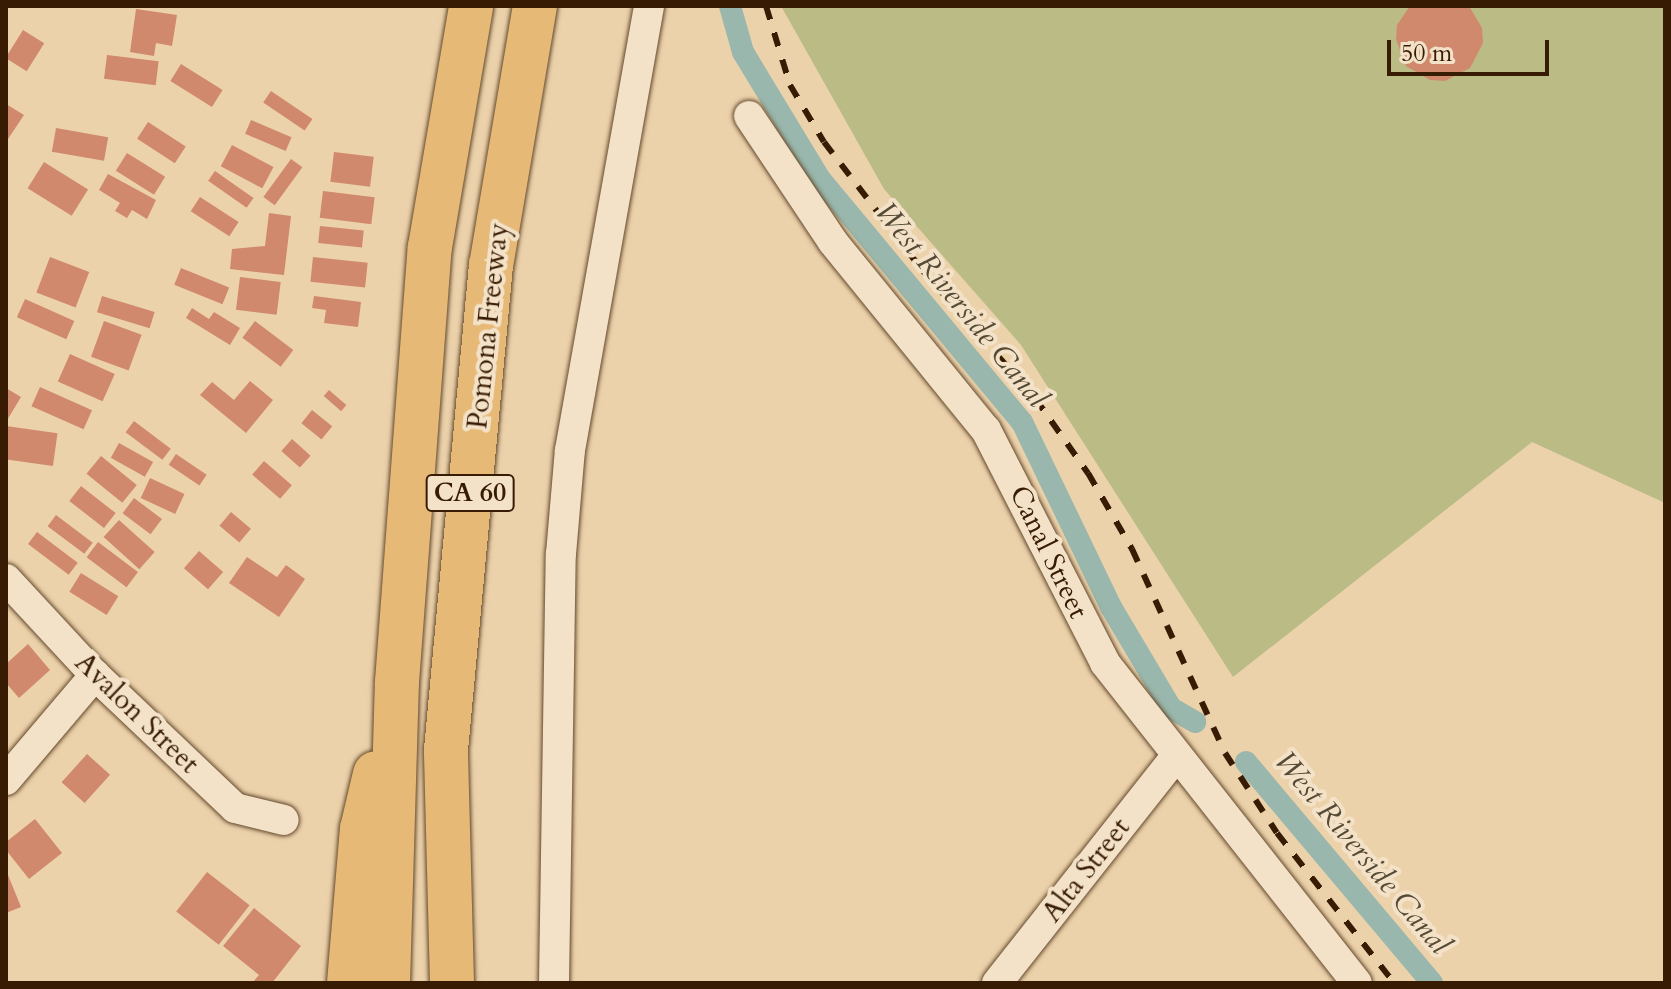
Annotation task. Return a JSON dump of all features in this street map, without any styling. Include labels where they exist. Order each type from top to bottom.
[{"type":"highway","name":"CA 60","points":[[388,983],[397,682],[430,247],[471,6]]},
{"type":"highway","name":"Pomona Freeway","points":[[452,983],[446,750],[491,266],[535,6]]},
{"type":"highway","points":[[349,983],[362,829],[397,682]]},
{"type":"street","points":[[554,983],[561,554],[570,450],[649,6]]},
{"type":"street","name":"Canal Street","points":[[749,116],[833,242],[986,430],[1074,609],[1105,663],[1175,758],[1357,983]]},
{"type":"street","name":"Avalon Street","points":[[6,579],[95,675],[235,808],[284,820]]},
{"type":"street","points":[[6,780],[95,675]]},
{"type":"street","name":"Alta Street","points":[[997,983],[1175,758]]},
{"type":"green space","points":[[781,6],[1665,6],[1665,503],[1532,442],[1233,677],[1021,345],[884,189]]},
{"type":"building","points":[[1410,6],[1469,6],[1482,28],[1483,43],[1470,68],[1445,81],[1430,80],[1406,66],[1396,39],[1397,25]]},
{"type":"building","points":[[136,9],[177,15],[172,46],[156,43],[154,56],[130,52]]},
{"type":"building","points":[[23,30],[44,43],[27,71],[6,58]]},
{"type":"building","points":[[107,55],[159,61],[156,85],[104,79]]},
{"type":"building","points":[[181,64],[223,90],[212,107],[170,81]]},
{"type":"building","points":[[271,91],[312,119],[305,131],[263,103]]},
{"type":"building","points":[[6,104],[24,115],[6,142]]},
{"type":"building","points":[[251,120],[292,137],[286,151],[245,134]]},
{"type":"building","points":[[148,122],[186,147],[175,163],[137,139]]},
{"type":"building","points":[[56,128],[108,137],[104,161],[52,152]]},
{"type":"building","points":[[232,145],[273,167],[262,188],[221,166]]},
{"type":"building","points":[[334,152],[374,157],[370,187],[330,182]]},
{"type":"building","points":[[127,153],[165,177],[154,195],[116,171]]},
{"type":"building","points":[[291,159],[302,167],[275,205],[263,197]]},
{"type":"building","points":[[44,162],[88,190],[72,216],[28,188]]},
{"type":"building","points":[[215,171],[254,198],[247,208],[208,181]]},
{"type":"building","points":[[108,174],[156,200],[147,219],[132,210],[127,218],[115,211],[120,203],[99,190]]},
{"type":"building","points":[[323,191],[375,197],[371,224],[320,218]]},
{"type":"building","points":[[200,197],[239,222],[229,236],[191,211]]},
{"type":"building","points":[[269,213],[291,216],[284,275],[230,269],[232,249],[265,246]]},
{"type":"building","points":[[320,226],[364,231],[362,248],[318,243]]},
{"type":"building","points":[[50,257],[89,272],[76,308],[36,292]]},
{"type":"building","points":[[313,257],[368,263],[365,288],[310,282]]},
{"type":"building","points":[[181,268],[229,287],[222,304],[174,285]]},
{"type":"building","points":[[240,277],[281,282],[277,315],[236,310]]},
{"type":"building","points":[[102,296],[155,312],[150,328],[97,312]]},
{"type":"building","points":[[314,296],[361,302],[358,327],[324,323],[326,310],[312,308]]},
{"type":"building","points":[[25,299],[74,321],[66,339],[17,317]]},
{"type":"building","points":[[192,308],[209,319],[214,312],[240,328],[230,345],[186,318]]},
{"type":"building","points":[[104,321],[142,335],[129,370],[91,357]]},
{"type":"building","points":[[255,321],[293,350],[281,367],[242,338]]},
{"type":"building","points":[[70,354],[115,374],[103,401],[58,381]]},
{"type":"building","points":[[250,381],[273,400],[246,433],[200,395],[212,382],[234,400]]},
{"type":"building","points":[[40,387],[92,410],[84,429],[31,406]]},
{"type":"building","points":[[6,388],[21,397],[6,422]]},
{"type":"building","points":[[329,390],[346,405],[341,411],[324,396]]},
{"type":"building","points":[[312,410],[332,426],[322,440],[301,423]]},
{"type":"building","points":[[134,421],[171,449],[162,460],[126,432]]},
{"type":"building","points":[[6,426],[57,433],[53,466],[6,459]]},
{"type":"building","points":[[292,439],[311,456],[300,468],[281,451]]},
{"type":"building","points":[[119,443],[153,462],[145,477],[111,458]]},
{"type":"building","points":[[176,454],[207,475],[199,485],[169,465]]},
{"type":"building","points":[[101,456],[137,485],[122,503],[87,474]]},
{"type":"building","points":[[264,461],[292,485],[280,499],[252,475]]},
{"type":"building","points":[[150,478],[184,494],[175,514],[141,498]]},
{"type":"building","points":[[81,486],[116,513],[104,528],[69,501]]},
{"type":"building","points":[[134,498],[162,519],[151,534],[123,513]]},
{"type":"building","points":[[231,512],[251,529],[239,543],[219,526]]},
{"type":"building","points":[[56,515],[93,543],[84,554],[48,526]]},
{"type":"building","points":[[119,520],[155,552],[139,569],[104,537]]},
{"type":"building","points":[[37,532],[78,563],[69,575],[28,544]]},
{"type":"building","points":[[98,542],[138,572],[126,587],[87,557]]},
{"type":"building","points":[[199,551],[223,572],[208,589],[184,568]]},
{"type":"building","points":[[247,557],[277,577],[286,565],[305,579],[279,617],[229,583]]},
{"type":"building","points":[[81,573],[118,596],[107,615],[69,592]]},
{"type":"building","points":[[28,644],[50,670],[19,698],[6,683],[6,664]]},
{"type":"building","points":[[87,754],[110,775],[85,803],[62,782]]},
{"type":"building","points":[[35,819],[62,853],[29,879],[6,850],[6,842]]},
{"type":"building","points":[[6,870],[21,907],[6,913]]},
{"type":"building","points":[[207,872],[250,905],[219,945],[176,911]]},
{"type":"building","points":[[254,908],[301,946],[272,983],[252,983],[259,975],[223,946]]},
{"type":"waterway","name":"West Riverside Canal","points":[[730,6],[743,52],[820,179],[1022,422],[1111,607],[1171,708],[1195,722]]},
{"type":"waterway","name":"West Riverside Canal","points":[[1246,762],[1432,983]]},
{"type":"railway","points":[[766,6],[790,85],[824,142],[923,271],[1035,398],[1088,473],[1132,549],[1225,753],[1277,833],[1394,983]]}]
